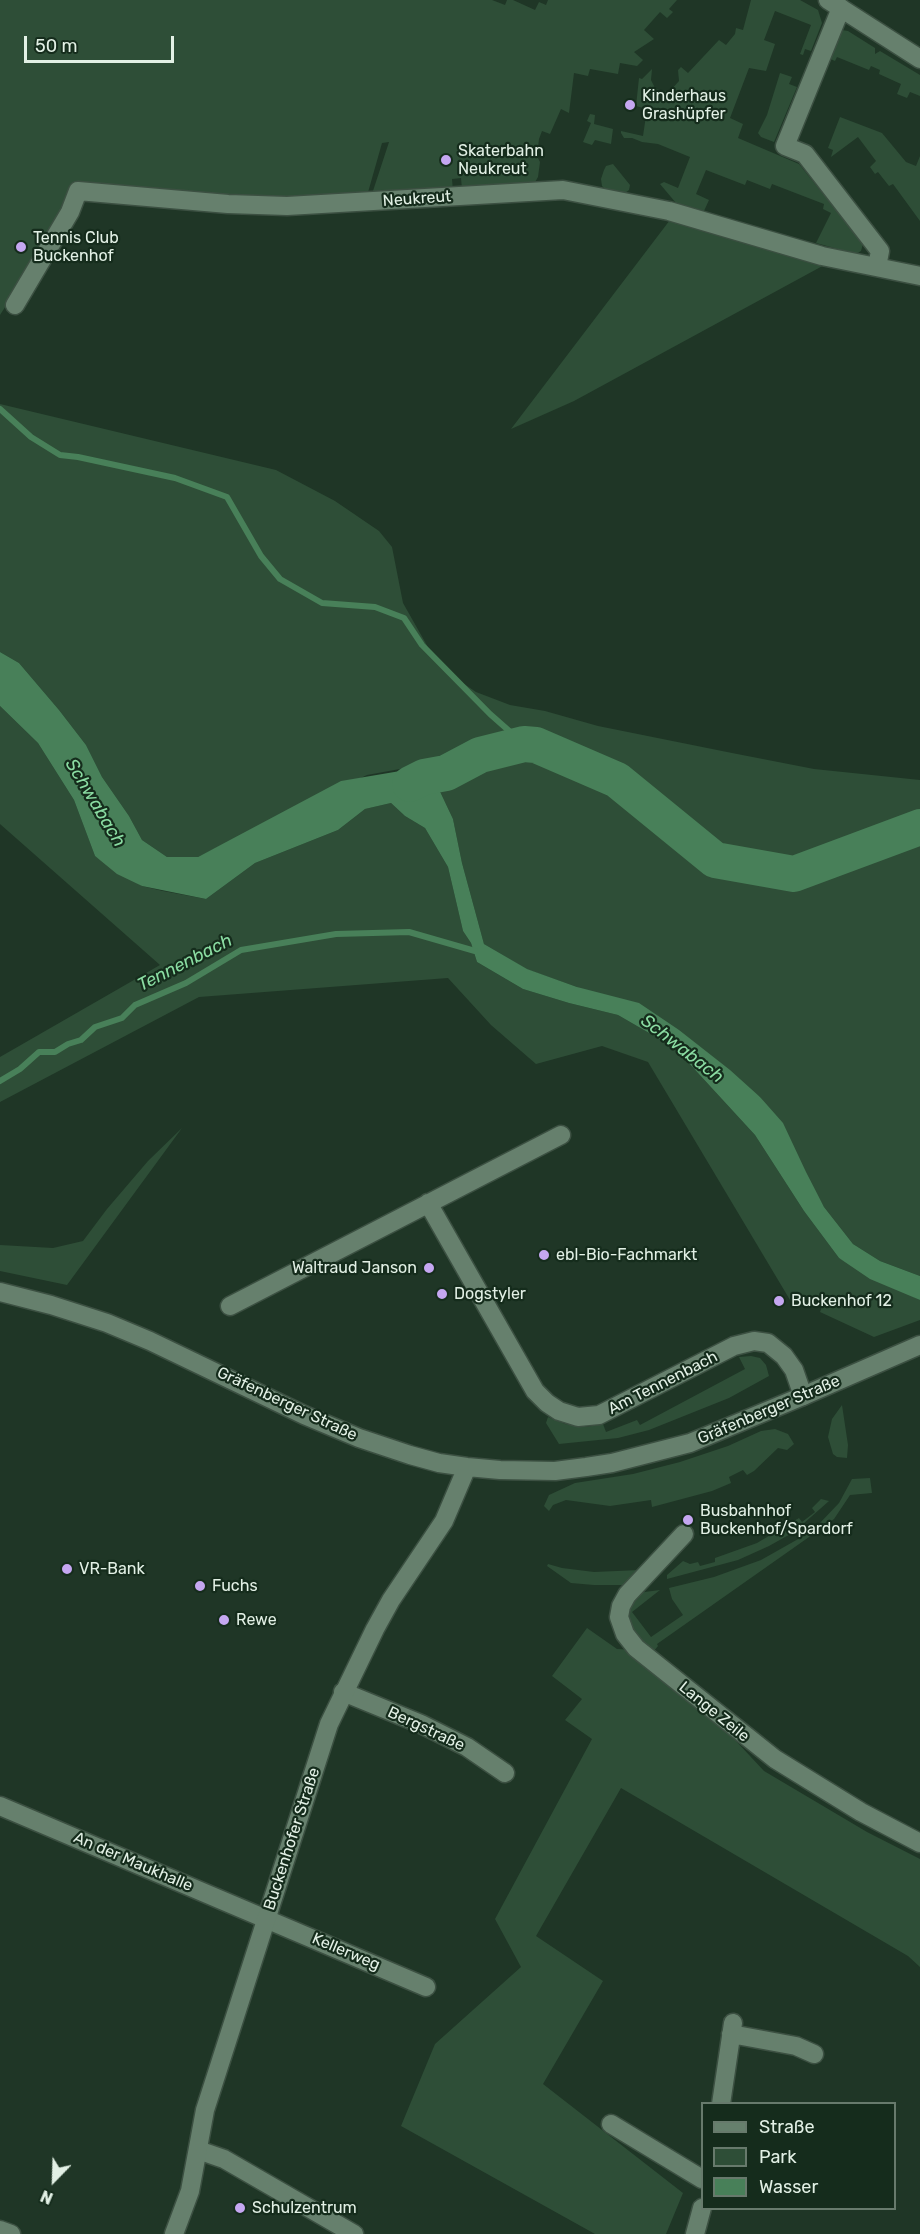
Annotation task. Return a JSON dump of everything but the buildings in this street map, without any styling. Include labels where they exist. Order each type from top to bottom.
[{"type":"street","points":[[877,267],[880,251],[805,154],[786,146],[834,4],[920,59]]},
{"type":"street","name":"Neukreut","points":[[15,305],[70,212],[78,191],[228,204],[287,206],[563,190],[669,211],[822,256],[920,276]]},
{"type":"street","points":[[230,1306],[561,1135]]},
{"type":"street","name":"Am Tennenbach","points":[[428,1203],[536,1391],[559,1412],[578,1417],[599,1415],[734,1346],[754,1341],[768,1343],[784,1356],[794,1370],[803,1396]]},
{"type":"street","name":"Gräfenberger Straße","points":[[0,1292],[51,1305],[140,1336],[242,1383],[304,1415],[358,1438],[410,1455],[466,1467],[555,1470],[612,1463],[690,1443],[920,1345]]},
{"type":"street","name":"Buckenhofer Straße","points":[[174,2234],[190,2191],[205,2109],[312,1774],[343,1692],[391,1600],[444,1521],[466,1467]]},
{"type":"street","name":"Lange Zeile","points":[[684,1534],[631,1589],[623,1602],[619,1617],[625,1634],[636,1648],[775,1760],[853,1808],[920,1842]]},
{"type":"street","name":"Bergstraße","points":[[343,1692],[422,1724],[467,1747],[505,1773]]},
{"type":"street","name":"An der Maukhalle","points":[[0,1806],[267,1918]]},
{"type":"street","name":"Kellerweg","points":[[267,1918],[426,1987]]},
{"type":"street","points":[[721,2102],[732,2029],[789,2044],[814,2054]]},
{"type":"street","points":[[611,2124],[701,2178]]},
{"type":"street","points":[[198,2150],[224,2159],[354,2234]]},
{"type":"street","points":[[695,2234],[701,2210]]},
{"type":"street","points":[[0,2230],[11,2234]]},
{"type":"green space","points":[[0,0],[492,0],[505,5],[507,0],[513,0],[535,10],[539,2],[546,5],[548,0],[677,0],[669,9],[673,12],[667,18],[660,12],[644,30],[654,39],[634,52],[643,60],[637,66],[620,63],[618,74],[590,69],[588,76],[574,73],[569,113],[561,109],[550,134],[542,131],[539,139],[537,156],[540,162],[538,177],[534,184],[462,189],[461,178],[452,179],[453,191],[372,194],[389,142],[382,143],[365,203],[76,196],[0,315]]},
{"type":"green space","points":[[751,0],[800,0],[818,10],[822,23],[811,51],[805,49],[803,55],[800,54],[811,25],[775,11],[764,40],[775,44],[766,71],[749,68],[730,118],[743,124],[738,138],[799,164],[863,244],[861,251],[856,254],[816,243],[831,213],[823,209],[824,204],[772,184],[770,189],[747,180],[745,185],[706,170],[696,194],[709,200],[704,211],[676,203],[660,184],[664,182],[678,188],[690,157],[658,144],[624,138],[621,133],[621,131],[643,136],[647,109],[636,106],[639,78],[642,79],[652,69],[651,80],[655,88],[670,91],[679,81],[678,70],[681,67],[688,73],[719,40],[726,45],[735,34],[736,28],[743,30]]},
{"type":"green space","points":[[842,30],[848,31],[875,48],[875,54],[880,51],[920,75],[920,96],[910,92],[907,98],[897,94],[901,84],[879,74],[880,70],[871,66],[869,70],[837,57],[835,61],[826,57]]},
{"type":"green space","points":[[780,73],[792,77],[789,84],[797,87],[774,142],[761,137],[758,133],[767,115]]},
{"type":"green space","points":[[590,114],[595,115],[594,124],[613,129],[611,144],[595,140],[592,145],[583,142],[591,123],[587,121]]},
{"type":"green space","points":[[840,117],[882,133],[906,162],[916,166],[920,156],[920,221],[893,184],[889,186],[878,172],[875,174],[870,167],[876,161],[858,137],[831,157],[833,150],[828,148]]},
{"type":"green space","points":[[613,164],[630,185],[629,190],[625,193],[606,190],[602,186],[601,179],[606,166]]},
{"type":"green space","points":[[673,216],[828,263],[574,401],[511,429]]},
{"type":"green space","points":[[0,404],[276,470],[335,501],[379,531],[392,547],[403,603],[429,649],[451,675],[476,692],[510,705],[545,711],[598,726],[732,753],[814,769],[920,780],[920,1276],[880,1261],[853,1244],[824,1207],[760,1097],[577,987],[526,969],[484,944],[462,863],[453,819],[436,783],[454,771],[444,761],[367,775],[198,857],[167,857],[142,840],[129,816],[102,777],[86,745],[19,663],[0,652]]},
{"type":"green space","points":[[0,706],[38,743],[74,800],[95,856],[142,886],[206,899],[255,863],[338,830],[365,809],[391,803],[405,816],[425,828],[448,867],[463,931],[471,943],[477,962],[523,989],[618,1015],[675,1048],[755,1135],[804,1211],[839,1258],[920,1300],[920,1320],[874,1337],[820,1312],[824,1301],[804,1295],[800,1306],[793,1305],[648,1062],[602,1046],[536,1064],[491,1025],[448,978],[199,997],[0,1102],[0,1057],[160,965],[0,824]]},
{"type":"green space","points":[[182,1128],[67,1285],[0,1271],[0,1245],[53,1248],[83,1241],[148,1161]]},
{"type":"green space","points":[[739,1357],[760,1358],[766,1365],[769,1376],[729,1398],[649,1430],[618,1438],[559,1444],[546,1423],[548,1417],[565,1424],[586,1427],[603,1424],[606,1432],[637,1420],[640,1425],[745,1369]]},
{"type":"green space","points":[[842,1405],[848,1445],[847,1458],[833,1454],[828,1437],[832,1419]]},
{"type":"green space","points":[[775,1429],[788,1434],[794,1444],[787,1450],[778,1448],[754,1471],[747,1475],[743,1470],[729,1477],[731,1483],[712,1491],[652,1507],[651,1500],[610,1506],[566,1500],[553,1505],[549,1511],[544,1506],[549,1495],[575,1483],[633,1474],[680,1462],[728,1446],[761,1431]]},
{"type":"green space","points":[[870,1478],[872,1493],[850,1495],[834,1519],[657,1644],[653,1652],[764,1771],[867,1832],[920,1859],[920,1967],[908,1956],[621,1788],[536,1936],[603,1981],[543,2084],[683,2193],[666,2234],[595,2234],[401,2126],[435,2044],[521,1967],[495,1919],[592,1739],[565,1720],[582,1699],[552,1676],[587,1628],[617,1649],[651,1651],[636,1637],[626,1613],[637,1593],[660,1590],[632,1612],[651,1637],[683,1615],[672,1599],[669,1588],[714,1577],[761,1560],[800,1538],[819,1524],[839,1503],[852,1479]]},
{"type":"green space","points":[[821,1499],[829,1501],[794,1532],[769,1546],[738,1560],[667,1579],[667,1575],[683,1561],[690,1564],[698,1562],[700,1566],[715,1562],[715,1558],[757,1543],[799,1518],[802,1522],[815,1512],[812,1508]]},
{"type":"green space","points":[[548,1564],[594,1572],[640,1570],[626,1585],[594,1585],[571,1583],[547,1566]]},
{"type":"water","points":[[0,652],[19,663],[59,710],[86,745],[102,777],[129,816],[142,840],[167,857],[198,857],[341,781],[412,769],[436,783],[453,819],[462,863],[484,944],[527,969],[577,987],[639,1003],[679,1030],[730,1070],[760,1097],[783,1123],[824,1207],[853,1244],[880,1261],[920,1276],[920,1300],[870,1279],[839,1258],[804,1211],[755,1135],[675,1048],[618,1015],[523,989],[477,962],[471,943],[463,931],[448,867],[425,828],[405,816],[391,803],[365,809],[338,830],[255,863],[206,899],[142,886],[117,874],[95,856],[74,800],[38,743],[0,706]]},
{"type":"waterway","points":[[0,409],[31,437],[60,455],[175,478],[227,497],[261,556],[280,579],[322,603],[375,607],[404,618],[422,645],[490,714],[524,744]]},
{"type":"waterway","name":"Schwabach","points":[[410,784],[424,777],[446,773],[480,755],[524,744],[536,745],[617,780],[715,860],[794,874],[920,827]]},
{"type":"waterway","name":"Tennenbach","points":[[0,1081],[20,1069],[39,1052],[55,1052],[68,1044],[81,1040],[95,1027],[122,1018],[135,1005],[186,983],[241,950],[336,934],[409,932],[475,951]]},
{"type":"place","name":"Kinderhaus Grashüpfer","points":[[630,105]]},
{"type":"place","name":"Skaterbahn Neukreut","points":[[446,160]]},
{"type":"place","name":"Tennis Club Buckenhof","points":[[21,247]]},
{"type":"place","name":"ebl-Bio-Fachmarkt","points":[[544,1255]]},
{"type":"place","name":"Waltraud Janson","points":[[429,1268]]},
{"type":"place","name":"Dogstyler","points":[[442,1294]]},
{"type":"place","name":"Buckenhof 12","points":[[779,1301]]},
{"type":"place","name":"Busbahnhof Buckenhof/Spardorf","points":[[688,1520]]},
{"type":"place","name":"VR-Bank","points":[[67,1569]]},
{"type":"place","name":"Fuchs","points":[[200,1586]]},
{"type":"place","name":"Rewe","points":[[224,1620]]},
{"type":"place","name":"Schulzentrum","points":[[240,2208]]}]
